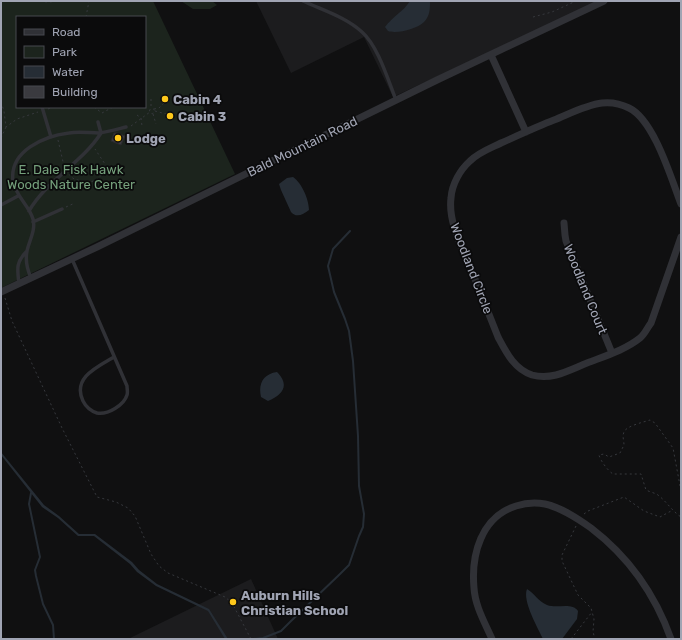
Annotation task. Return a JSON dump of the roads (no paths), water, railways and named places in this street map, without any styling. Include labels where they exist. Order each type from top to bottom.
[{"type":"street","name":"Bald Mountain Road","points":[[1,292],[72,259],[396,100],[604,1]]},
{"type":"street","points":[[491,55],[526,132]]},
{"type":"street","name":"Woodland Circle","points":[[681,204],[656,139],[647,124],[638,114],[629,108],[616,103],[603,102],[591,105],[526,132],[470,160],[456,180],[451,196],[450,210],[456,230],[498,337],[506,352],[513,362],[523,371],[532,375],[545,377],[556,375],[626,347],[646,332],[651,323],[681,237]]},
{"type":"street","name":"Woodland Court","points":[[564,223],[566,241],[612,353]]},
{"type":"street","points":[[492,639],[479,609],[474,589],[474,566],[478,544],[488,526],[495,517],[503,511],[520,504],[536,502],[554,506],[580,520],[622,555],[649,590],[663,618],[671,639]]},
{"type":"lane","points":[[302,1],[346,20],[363,32],[375,47],[396,100]]},
{"type":"lane","points":[[43,109],[51,137]]},
{"type":"lane","points":[[28,211],[39,197],[93,145],[100,133],[98,122]]},
{"type":"lane","points":[[31,278],[26,262],[27,251],[32,236],[33,222],[15,189],[13,176],[14,168],[18,159],[36,143],[57,135],[77,132],[100,133],[126,127]]},
{"type":"lane","points":[[1,205],[18,196]]},
{"type":"lane","points":[[33,222],[62,209]]},
{"type":"lane","points":[[19,284],[17,272],[19,259],[27,251]]},
{"type":"lane","points":[[72,259],[88,293],[127,386],[128,392],[127,397],[119,406],[102,413],[96,412],[85,404],[81,396],[80,388],[82,380],[103,363],[114,357]]},
{"type":"water","points":[[410,1],[430,1],[429,12],[426,20],[421,25],[407,30],[396,32],[388,31],[385,27],[405,8]]},
{"type":"water","points":[[293,177],[302,187],[309,206],[309,210],[300,215],[295,215],[291,212],[279,184],[287,178]]},
{"type":"water","points":[[277,372],[283,381],[283,389],[278,396],[268,401],[261,397],[261,384],[265,377]]},
{"type":"water","points":[[1,452],[44,505],[79,534],[95,534],[132,562],[139,570],[157,584],[209,609],[228,639],[225,639],[208,611],[156,586],[94,536],[78,536],[58,518],[42,507],[1,455]]},
{"type":"water","points":[[527,589],[541,602],[547,605],[568,606],[575,608],[578,611],[577,619],[562,639],[543,639],[534,622],[529,607],[526,594]]},
{"type":"waterway","points":[[253,639],[263,638],[281,631],[349,565],[363,527],[364,514],[359,486],[358,436],[353,361],[349,331],[334,292],[328,266],[333,249],[350,231]]},
{"type":"waterway","points":[[31,493],[29,504],[40,557],[35,570],[43,604],[53,625],[54,639]]},
{"type":"place","name":"Cabin 4","points":[[165,99]]},
{"type":"place","name":"Cabin 3","points":[[170,116]]},
{"type":"place","name":"Lodge","points":[[118,138]]},
{"type":"place","name":"Auburn Hills Christian School","points":[[233,602]]},
{"type":"park label","name":"E. Dale Fisk Hawk Woods Nature Center","points":[[71,176]]}]
